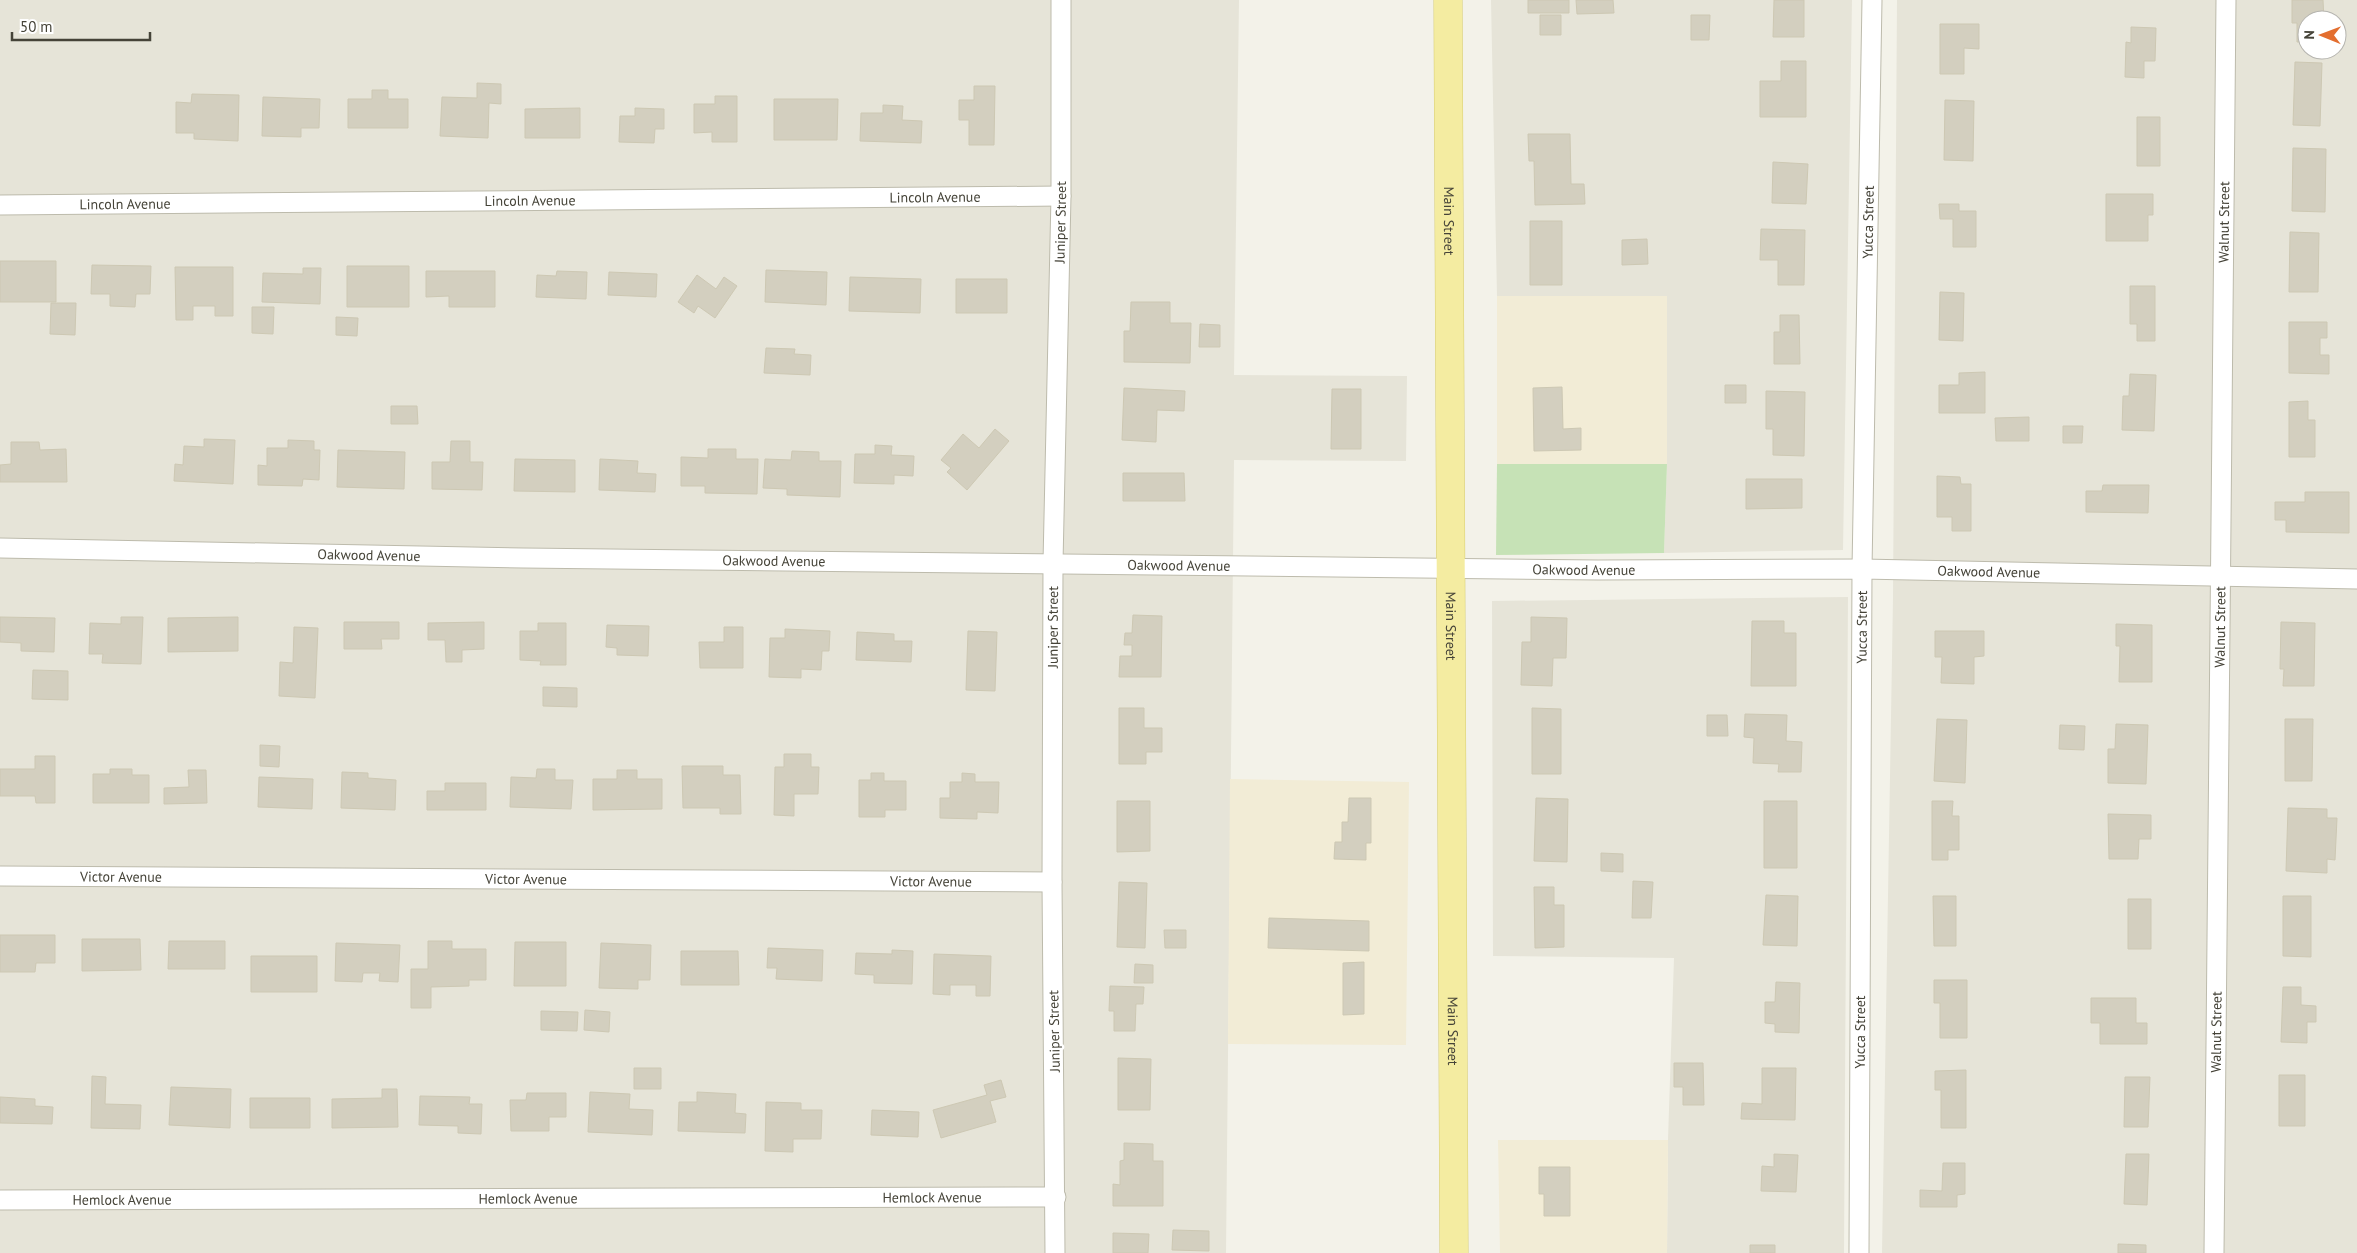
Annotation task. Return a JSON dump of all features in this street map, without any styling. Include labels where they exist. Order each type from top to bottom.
[{"type":"main road","name":"Main Street","points":[[1448,0],[1454,1253]]},
{"type":"street","name":"Juniper Street","points":[[1055,1253],[1052,882],[1053,563],[1061,196],[1061,0]]},
{"type":"street","name":"Yucca Street","points":[[1859,1253],[1862,569],[1872,0]]},
{"type":"street","name":"Walnut Street","points":[[2214,1253],[2222,577],[2226,0]]},
{"type":"street","name":"Lincoln Avenue","points":[[0,205],[1061,196]]},
{"type":"street","name":"Oakwood Avenue","points":[[0,548],[513,558],[1452,569],[1862,569],[2357,579]]},
{"type":"street","name":"Victor Avenue","points":[[0,876],[1052,882]]},
{"type":"street","name":"Hemlock Avenue","points":[[0,1200],[1056,1196]]},
{"type":"shaded area","points":[[0,0],[1239,0],[1234,375],[1407,376],[1406,461],[1234,460],[1226,1253],[0,1253]]},
{"type":"shaded area","points":[[1491,0],[1852,0],[1843,550],[1664,553],[1667,464],[1667,296],[1497,296]]},
{"type":"shaded area","points":[[1897,0],[2357,0],[2357,1253],[1882,1253],[1893,598]]},
{"type":"shaded area","points":[[1497,296],[1667,296],[1667,464],[1497,464]]},
{"type":"shaded area","points":[[1848,597],[1844,1253],[1667,1253],[1668,1140],[1674,958],[1493,956],[1492,601]]},
{"type":"shaded area","points":[[1230,779],[1409,782],[1406,1045],[1228,1044]]},
{"type":"shaded area","points":[[1498,1140],[1668,1140],[1667,1253],[1500,1253]]},
{"type":"green space","points":[[1497,464],[1667,464],[1664,553],[1496,555]]},
{"type":"building","points":[[1528,0],[1569,0],[1569,13],[1528,13]]},
{"type":"building","points":[[1576,0],[1613,0],[1614,13],[1577,14]]},
{"type":"building","points":[[1774,0],[1804,0],[1804,37],[1773,37]]},
{"type":"building","points":[[2292,0],[2323,0],[2324,10],[2297,10],[2297,23],[2292,23]]},
{"type":"building","points":[[1540,15],[1561,15],[1561,35],[1540,35]]},
{"type":"building","points":[[1691,15],[1710,15],[1709,40],[1691,40]]},
{"type":"building","points":[[1940,24],[1979,24],[1979,49],[1964,48],[1964,74],[1940,74]]},
{"type":"building","points":[[2131,27],[2156,28],[2155,61],[2144,61],[2144,78],[2125,77],[2126,42],[2131,43]]},
{"type":"building","points":[[1781,61],[1806,61],[1806,117],[1760,117],[1760,81],[1781,81]]},
{"type":"building","points":[[2295,62],[2322,63],[2320,126],[2293,125]]},
{"type":"building","points":[[477,83],[501,84],[501,104],[489,103],[488,138],[440,136],[442,97],[477,98]]},
{"type":"building","points":[[974,86],[995,86],[994,145],[969,145],[969,120],[959,120],[959,100],[974,100]]},
{"type":"building","points":[[372,90],[388,90],[388,99],[408,99],[408,128],[348,128],[348,99],[372,99]]},
{"type":"building","points":[[192,94],[239,95],[238,141],[194,139],[194,133],[176,133],[176,102],[191,103]]},
{"type":"building","points":[[715,96],[737,96],[737,142],[712,142],[712,132],[694,133],[694,104],[715,104]]},
{"type":"building","points":[[263,97],[320,99],[319,128],[301,128],[301,137],[262,136]]},
{"type":"building","points":[[774,99],[838,99],[837,140],[774,140]]},
{"type":"building","points":[[1945,100],[1974,101],[1973,161],[1944,160]]},
{"type":"building","points":[[883,105],[903,106],[902,120],[922,121],[921,143],[860,141],[861,113],[883,113]]},
{"type":"building","points":[[580,108],[580,138],[525,138],[525,109]]},
{"type":"building","points":[[635,108],[664,109],[664,129],[655,129],[654,143],[619,142],[620,116],[635,116]]},
{"type":"building","points":[[2137,117],[2160,117],[2160,166],[2137,166]]},
{"type":"building","points":[[1528,134],[1570,134],[1571,184],[1584,184],[1585,204],[1535,205],[1534,161],[1529,161]]},
{"type":"building","points":[[2293,148],[2326,149],[2325,212],[2292,211]]},
{"type":"building","points":[[1773,162],[1808,164],[1806,204],[1772,203]]},
{"type":"building","points":[[2106,194],[2153,194],[2153,215],[2148,215],[2148,241],[2106,241]]},
{"type":"building","points":[[1939,204],[1959,204],[1959,211],[1976,211],[1976,247],[1953,247],[1953,219],[1940,219]]},
{"type":"building","points":[[1530,221],[1562,221],[1562,285],[1530,285]]},
{"type":"building","points":[[1761,229],[1805,230],[1804,285],[1778,285],[1778,260],[1760,260]]},
{"type":"building","points":[[2290,232],[2319,233],[2318,292],[2289,292]]},
{"type":"building","points":[[1647,239],[1648,264],[1622,265],[1622,240]]},
{"type":"building","points":[[0,261],[56,261],[56,302],[0,302]]},
{"type":"building","points":[[92,265],[151,266],[150,294],[136,294],[135,307],[110,306],[110,294],[91,294]]},
{"type":"building","points":[[347,266],[409,266],[409,307],[347,307]]},
{"type":"building","points":[[175,267],[233,267],[233,316],[215,316],[215,306],[193,306],[193,320],[176,320]]},
{"type":"building","points":[[303,268],[321,268],[320,304],[262,302],[263,273],[303,274]]},
{"type":"building","points":[[766,270],[827,272],[826,305],[765,302]]},
{"type":"building","points":[[426,271],[495,271],[495,307],[449,307],[449,296],[426,297]]},
{"type":"building","points":[[557,271],[587,272],[586,299],[536,297],[537,275],[556,276]]},
{"type":"building","points":[[609,272],[657,274],[656,297],[608,295]]},
{"type":"building","points":[[697,275],[716,289],[724,277],[737,286],[715,318],[698,306],[694,313],[678,302]]},
{"type":"building","points":[[850,277],[921,279],[920,313],[849,311]]},
{"type":"building","points":[[956,279],[1007,279],[1007,313],[956,313]]},
{"type":"building","points":[[2130,286],[2155,286],[2155,341],[2137,341],[2137,324],[2130,324]]},
{"type":"building","points":[[1940,292],[1964,293],[1963,341],[1939,340]]},
{"type":"building","points":[[1131,302],[1170,302],[1170,323],[1191,323],[1190,363],[1124,362],[1124,331],[1130,331]]},
{"type":"building","points":[[51,303],[76,303],[75,335],[50,334]]},
{"type":"building","points":[[252,307],[274,307],[273,334],[252,333]]},
{"type":"building","points":[[1780,315],[1799,315],[1800,364],[1774,364],[1774,332],[1780,332]]},
{"type":"building","points":[[336,317],[358,318],[357,336],[336,335]]},
{"type":"building","points":[[2289,322],[2327,322],[2327,338],[2320,338],[2320,355],[2329,355],[2329,374],[2289,373]]},
{"type":"building","points":[[1200,324],[1220,325],[1220,347],[1199,347]]},
{"type":"building","points":[[766,348],[795,349],[794,354],[811,355],[810,375],[764,373]]},
{"type":"building","points":[[1985,372],[1985,413],[1939,413],[1939,385],[1959,385],[1959,373]]},
{"type":"building","points":[[2130,374],[2156,375],[2154,431],[2122,430],[2123,396],[2129,396]]},
{"type":"building","points":[[1725,385],[1746,385],[1746,403],[1725,403]]},
{"type":"building","points":[[1562,387],[1563,429],[1581,428],[1581,450],[1534,451],[1533,388]]},
{"type":"building","points":[[1124,388],[1185,391],[1184,411],[1157,410],[1156,442],[1122,440]]},
{"type":"building","points":[[1332,389],[1361,389],[1361,449],[1331,449]]},
{"type":"building","points":[[1766,391],[1805,392],[1804,456],[1773,455],[1773,429],[1766,429]]},
{"type":"building","points":[[2308,401],[2308,420],[2315,420],[2315,457],[2289,457],[2289,402]]},
{"type":"building","points":[[391,406],[417,406],[418,424],[391,424]]},
{"type":"building","points":[[2029,417],[2029,441],[1996,441],[1995,418]]},
{"type":"building","points":[[2063,426],[2083,426],[2082,443],[2063,443]]},
{"type":"building","points":[[995,429],[1009,441],[967,490],[947,472],[951,468],[941,460],[963,434],[979,448]]},
{"type":"building","points":[[204,439],[235,440],[233,484],[174,481],[175,464],[183,465],[184,446],[204,447]]},
{"type":"building","points":[[288,440],[314,441],[314,450],[320,450],[319,480],[303,479],[302,486],[258,485],[258,465],[267,466],[267,448],[288,448]]},
{"type":"building","points":[[451,441],[470,441],[470,462],[483,462],[482,490],[432,489],[432,462],[450,462]]},
{"type":"building","points":[[11,442],[39,442],[40,450],[66,449],[67,482],[0,482],[0,465],[11,464]]},
{"type":"building","points":[[875,445],[892,446],[891,455],[914,456],[913,476],[894,475],[894,484],[854,483],[855,454],[875,454]]},
{"type":"building","points":[[708,449],[736,449],[736,459],[758,459],[757,494],[705,493],[705,486],[681,486],[681,457],[708,458]]},
{"type":"building","points":[[338,450],[405,452],[404,489],[337,487]]},
{"type":"building","points":[[792,451],[819,452],[819,461],[841,461],[840,497],[787,495],[787,489],[763,488],[765,459],[791,460]]},
{"type":"building","points":[[515,459],[575,460],[575,492],[514,491]]},
{"type":"building","points":[[600,459],[638,461],[637,473],[656,474],[655,492],[599,490]]},
{"type":"building","points":[[1123,473],[1184,473],[1185,501],[1123,501]]},
{"type":"building","points":[[1937,476],[1960,477],[1961,484],[1971,484],[1971,531],[1952,531],[1952,517],[1937,517]]},
{"type":"building","points":[[1746,479],[1802,479],[1802,508],[1746,509]]},
{"type":"building","points":[[2103,485],[2149,485],[2148,513],[2086,512],[2086,491],[2102,491]]},
{"type":"building","points":[[2305,492],[2349,492],[2349,533],[2286,532],[2286,520],[2275,520],[2275,502],[2305,502]]},
{"type":"building","points":[[1133,615],[1162,616],[1161,677],[1119,677],[1120,656],[1132,656],[1132,645],[1124,645],[1125,633],[1132,633]]},
{"type":"building","points":[[0,617],[55,618],[54,652],[21,651],[21,643],[0,642]]},
{"type":"building","points":[[121,617],[143,617],[141,664],[102,663],[103,654],[89,654],[90,623],[121,624]]},
{"type":"building","points":[[238,617],[238,651],[168,652],[168,618]]},
{"type":"building","points":[[1531,617],[1567,618],[1566,658],[1553,658],[1552,686],[1521,685],[1522,642],[1531,642]]},
{"type":"building","points":[[1752,621],[1784,621],[1784,633],[1796,633],[1796,686],[1751,686]]},
{"type":"building","points":[[344,622],[399,622],[399,639],[381,639],[382,649],[344,649]]},
{"type":"building","points":[[484,622],[484,649],[462,650],[462,662],[446,662],[445,640],[428,640],[428,623]]},
{"type":"building","points":[[2281,622],[2315,623],[2314,686],[2283,686],[2284,669],[2280,669]]},
{"type":"building","points":[[538,623],[566,623],[566,665],[540,665],[541,661],[520,660],[520,631],[538,631]]},
{"type":"building","points":[[2116,624],[2152,625],[2152,682],[2119,682],[2120,646],[2116,646]]},
{"type":"building","points":[[607,625],[649,626],[648,656],[617,655],[617,648],[606,647]]},
{"type":"building","points":[[294,627],[318,628],[315,698],[279,696],[280,662],[293,663]]},
{"type":"building","points":[[724,627],[743,627],[743,668],[700,668],[699,642],[724,642]]},
{"type":"building","points":[[785,629],[830,631],[829,651],[822,651],[821,670],[801,669],[801,678],[769,677],[770,638],[785,638]]},
{"type":"building","points":[[968,631],[997,632],[995,691],[966,690]]},
{"type":"building","points":[[1935,631],[1984,631],[1984,656],[1974,657],[1974,684],[1941,683],[1942,657],[1935,657]]},
{"type":"building","points":[[857,632],[894,634],[894,641],[912,641],[911,662],[856,660]]},
{"type":"building","points":[[33,670],[68,671],[68,700],[32,699]]},
{"type":"building","points":[[543,687],[577,688],[577,707],[543,706]]},
{"type":"building","points":[[1119,708],[1144,708],[1144,728],[1162,728],[1162,752],[1146,752],[1146,764],[1119,764]]},
{"type":"building","points":[[1532,708],[1561,709],[1561,774],[1532,774]]},
{"type":"building","points":[[1745,714],[1787,715],[1786,741],[1802,742],[1801,772],[1778,772],[1779,764],[1753,763],[1754,738],[1744,737]]},
{"type":"building","points":[[1707,715],[1727,715],[1728,736],[1707,736]]},
{"type":"building","points":[[1937,719],[1967,720],[1965,783],[1934,781]]},
{"type":"building","points":[[2285,719],[2313,719],[2312,781],[2285,781]]},
{"type":"building","points":[[2116,724],[2148,725],[2146,784],[2108,783],[2108,749],[2115,749]]},
{"type":"building","points":[[2060,725],[2085,726],[2084,750],[2059,749]]},
{"type":"building","points":[[260,745],[280,746],[279,767],[260,766]]},
{"type":"building","points":[[784,754],[811,754],[811,767],[819,767],[818,794],[794,794],[794,816],[774,815],[775,767],[784,767]]},
{"type":"building","points":[[35,756],[55,756],[55,803],[36,803],[35,796],[0,796],[0,769],[35,769]]},
{"type":"building","points":[[682,766],[723,766],[723,775],[740,775],[741,814],[720,814],[720,808],[683,808]]},
{"type":"building","points":[[110,769],[132,769],[132,775],[149,775],[149,803],[93,803],[93,774],[110,774]]},
{"type":"building","points":[[537,769],[555,769],[555,780],[573,780],[571,809],[510,807],[511,777],[536,778]]},
{"type":"building","points":[[188,770],[206,770],[207,803],[164,804],[164,788],[189,787]]},
{"type":"building","points":[[617,770],[637,770],[637,779],[662,779],[662,809],[593,810],[593,779],[617,779]]},
{"type":"building","points":[[342,772],[368,773],[368,778],[396,780],[395,810],[341,808]]},
{"type":"building","points":[[871,773],[884,773],[884,781],[906,781],[906,810],[885,810],[885,817],[859,817],[859,780],[871,780]]},
{"type":"building","points":[[962,773],[975,774],[975,782],[999,782],[998,813],[977,812],[977,819],[940,818],[940,798],[950,798],[950,782],[962,782]]},
{"type":"building","points":[[259,777],[313,779],[312,809],[258,807]]},
{"type":"building","points":[[445,783],[486,783],[486,810],[427,810],[427,791],[445,791]]},
{"type":"building","points":[[1349,798],[1371,798],[1371,843],[1366,843],[1366,860],[1334,859],[1335,842],[1342,842],[1342,822],[1348,822]]},
{"type":"building","points":[[1536,798],[1568,799],[1567,862],[1534,861]]},
{"type":"building","points":[[1117,801],[1150,801],[1150,851],[1117,852]]},
{"type":"building","points":[[1764,801],[1797,801],[1797,868],[1764,868]]},
{"type":"building","points":[[1932,801],[1953,801],[1952,816],[1959,816],[1959,850],[1948,850],[1948,860],[1932,860]]},
{"type":"building","points":[[2288,808],[2327,809],[2327,818],[2337,818],[2335,860],[2327,859],[2327,873],[2286,871]]},
{"type":"building","points":[[2108,814],[2151,815],[2151,839],[2139,839],[2138,859],[2109,859]]},
{"type":"building","points":[[1601,853],[1623,854],[1623,872],[1601,871]]},
{"type":"building","points":[[1633,881],[1653,882],[1651,918],[1632,918]]},
{"type":"building","points":[[1119,882],[1147,883],[1145,948],[1117,947]]},
{"type":"building","points":[[1534,887],[1554,887],[1554,905],[1564,905],[1564,947],[1535,948]]},
{"type":"building","points":[[1766,895],[1798,896],[1797,946],[1763,945]]},
{"type":"building","points":[[1933,896],[1956,896],[1956,946],[1934,946]]},
{"type":"building","points":[[2283,896],[2311,896],[2311,957],[2283,956]]},
{"type":"building","points":[[2128,899],[2151,899],[2151,949],[2128,949]]},
{"type":"building","points":[[1269,918],[1369,921],[1369,951],[1268,948]]},
{"type":"building","points":[[1164,930],[1186,930],[1186,948],[1165,948]]},
{"type":"building","points":[[0,935],[55,935],[55,963],[36,963],[35,972],[0,972]]},
{"type":"building","points":[[82,939],[140,939],[141,970],[82,971]]},
{"type":"building","points":[[169,941],[225,941],[225,969],[168,969]]},
{"type":"building","points":[[428,941],[452,941],[452,949],[486,949],[486,980],[469,980],[469,986],[431,987],[431,1008],[411,1008],[411,969],[428,969]]},
{"type":"building","points":[[515,942],[566,942],[566,986],[514,986]]},
{"type":"building","points":[[336,943],[400,945],[398,982],[379,981],[380,973],[363,973],[362,982],[335,981]]},
{"type":"building","points":[[601,943],[651,945],[650,980],[638,980],[638,989],[599,988]]},
{"type":"building","points":[[768,948],[823,950],[822,981],[776,979],[777,968],[767,968]]},
{"type":"building","points":[[892,950],[913,951],[912,984],[874,983],[874,975],[855,974],[856,953],[892,954]]},
{"type":"building","points":[[681,951],[738,951],[739,985],[681,985]]},
{"type":"building","points":[[934,954],[991,956],[990,996],[976,996],[976,985],[950,985],[950,995],[933,994]]},
{"type":"building","points":[[251,956],[317,956],[317,992],[251,992]]},
{"type":"building","points":[[1364,962],[1364,1014],[1343,1015],[1343,963]]},
{"type":"building","points":[[1135,964],[1153,965],[1153,983],[1134,983]]},
{"type":"building","points":[[1934,980],[1967,980],[1967,1038],[1940,1038],[1940,1003],[1934,1003]]},
{"type":"building","points":[[1776,982],[1800,983],[1799,1033],[1775,1032],[1775,1024],[1765,1023],[1765,1002],[1775,1002]]},
{"type":"building","points":[[1110,986],[1144,987],[1143,1004],[1136,1004],[1135,1031],[1114,1031],[1114,1011],[1109,1011]]},
{"type":"building","points":[[2283,987],[2301,987],[2301,1005],[2316,1006],[2316,1022],[2307,1022],[2307,1043],[2281,1042]]},
{"type":"building","points":[[2091,998],[2136,998],[2136,1023],[2147,1023],[2147,1044],[2100,1044],[2100,1023],[2091,1023]]},
{"type":"building","points":[[585,1010],[610,1012],[609,1032],[584,1030]]},
{"type":"building","points":[[541,1011],[578,1012],[577,1031],[541,1030]]},
{"type":"building","points":[[1118,1058],[1151,1059],[1150,1110],[1118,1110]]},
{"type":"building","points":[[1674,1063],[1703,1063],[1704,1105],[1683,1105],[1683,1087],[1674,1087]]},
{"type":"building","points":[[634,1068],[661,1068],[661,1089],[634,1089]]},
{"type":"building","points":[[1762,1068],[1796,1068],[1795,1120],[1741,1119],[1742,1103],[1762,1104]]},
{"type":"building","points":[[1966,1070],[1966,1128],[1941,1128],[1941,1090],[1935,1090],[1935,1071]]},
{"type":"building","points":[[2279,1075],[2305,1075],[2305,1126],[2279,1126]]},
{"type":"building","points":[[92,1076],[106,1077],[105,1104],[141,1105],[140,1129],[91,1128]]},
{"type":"building","points":[[2125,1077],[2150,1077],[2148,1127],[2124,1127]]},
{"type":"building","points":[[1001,1080],[1006,1097],[990,1101],[996,1122],[941,1138],[933,1110],[987,1095],[984,1085]]},
{"type":"building","points":[[171,1087],[231,1089],[230,1128],[169,1125]]},
{"type":"building","points":[[382,1089],[397,1089],[398,1127],[332,1128],[332,1099],[382,1098]]},
{"type":"building","points":[[590,1092],[630,1094],[629,1109],[653,1110],[652,1135],[588,1132]]},
{"type":"building","points":[[697,1092],[736,1094],[735,1113],[746,1114],[745,1133],[678,1131],[679,1102],[697,1102]]},
{"type":"building","points":[[527,1093],[566,1093],[566,1117],[549,1117],[549,1131],[511,1131],[510,1100],[526,1100]]},
{"type":"building","points":[[420,1096],[470,1097],[469,1104],[482,1104],[481,1134],[458,1133],[458,1126],[419,1125]]},
{"type":"building","points":[[0,1097],[35,1099],[35,1106],[53,1107],[52,1124],[0,1123]]},
{"type":"building","points":[[250,1098],[310,1098],[310,1128],[250,1128]]},
{"type":"building","points":[[766,1102],[801,1103],[801,1110],[822,1110],[821,1139],[793,1139],[793,1152],[765,1151]]},
{"type":"building","points":[[872,1110],[919,1112],[918,1137],[871,1135]]},
{"type":"building","points":[[1124,1143],[1153,1144],[1153,1161],[1163,1161],[1163,1206],[1113,1206],[1113,1184],[1120,1185],[1120,1161],[1124,1160]]},
{"type":"building","points":[[1774,1154],[1798,1155],[1796,1192],[1761,1191],[1762,1166],[1774,1167]]},
{"type":"building","points":[[2126,1154],[2149,1154],[2147,1205],[2124,1204]]},
{"type":"building","points":[[1943,1163],[1965,1163],[1965,1194],[1957,1195],[1957,1207],[1920,1207],[1920,1190],[1942,1191]]},
{"type":"building","points":[[1539,1167],[1570,1167],[1570,1216],[1544,1216],[1544,1194],[1539,1194]]},
{"type":"building","points":[[1173,1230],[1209,1231],[1209,1251],[1172,1250]]},
{"type":"building","points":[[1113,1233],[1149,1234],[1148,1253],[1113,1253]]},
{"type":"building","points":[[2118,1244],[2146,1245],[2146,1253],[2118,1253]]},
{"type":"building","points":[[1750,1245],[1775,1245],[1775,1253],[1750,1253]]}]
